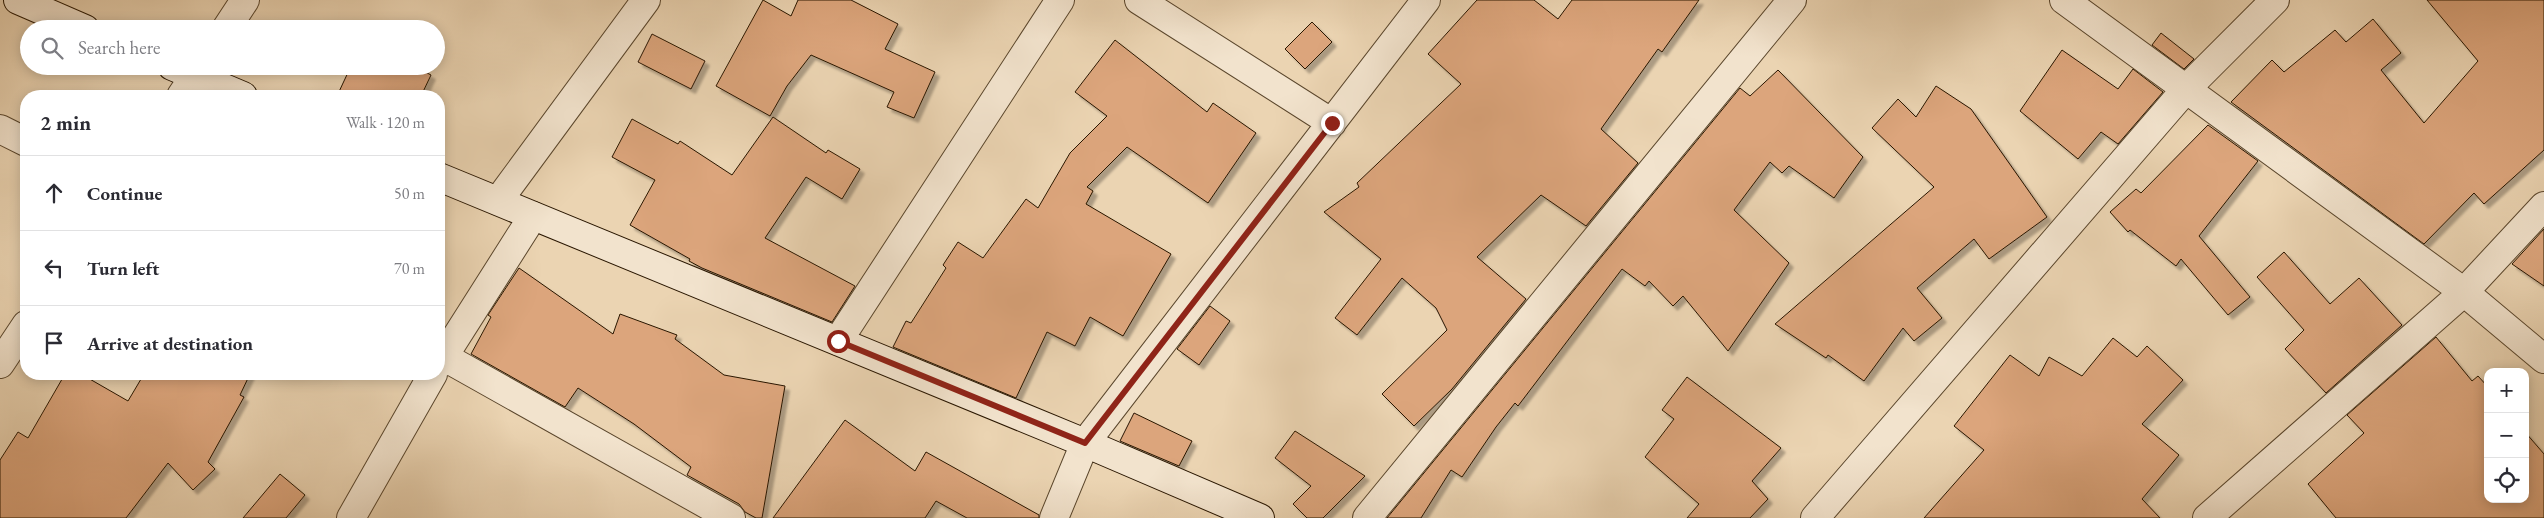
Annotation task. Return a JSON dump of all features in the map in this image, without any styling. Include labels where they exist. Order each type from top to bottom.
[{"type":"street","points":[[18,0],[64,20]]},
{"type":"street","points":[[232,20],[245,0]]},
{"type":"street","points":[[498,201],[646,0]]},
{"type":"street","points":[[838,341],[1060,0]]},
{"type":"street","points":[[1139,0],[1332,123]]},
{"type":"street","points":[[1054,518],[1085,443],[1426,0]]},
{"type":"street","points":[[1367,518],[1792,0]]},
{"type":"street","points":[[2064,0],[2464,292],[2544,359]]},
{"type":"street","points":[[1815,518],[2186,89],[2275,0]]},
{"type":"street","points":[[187,76],[227,90]]},
{"type":"street","points":[[0,129],[20,139]]},
{"type":"street","points":[[445,179],[1085,443],[1260,518]]},
{"type":"street","points":[[2207,518],[2464,292],[2544,206]]},
{"type":"street","points":[[445,353],[533,216]]},
{"type":"street","points":[[0,364],[20,335]]},
{"type":"street","points":[[445,365],[731,518]]},
{"type":"street","points":[[351,518],[429,380]]},
{"type":"building","points":[[763,0],[791,16],[798,0],[851,0],[898,24],[885,49],[935,72],[914,118],[887,107],[894,92],[811,55],[787,86],[770,116],[716,86]]},
{"type":"building","points":[[1477,0],[1534,0],[1558,19],[1572,0],[1699,0],[1662,52],[1658,49],[1601,129],[1638,163],[1586,226],[1541,195],[1477,257],[1526,299],[1452,389],[1414,426],[1382,394],[1447,330],[1436,308],[1402,278],[1357,335],[1335,318],[1381,259],[1324,212],[1359,187],[1357,183],[1461,84],[1428,54]]},
{"type":"building","points":[[2427,0],[2544,0],[2544,150],[2484,204],[2474,193],[2424,244],[2231,102],[2272,60],[2284,72],[2335,30],[2346,42],[2373,19],[2401,53],[2381,70],[2424,123],[2478,61]]},
{"type":"building","points":[[1312,22],[1332,42],[1305,69],[1285,49]]},
{"type":"building","points":[[2161,33],[2194,59],[2184,69],[2152,45]]},
{"type":"building","points":[[652,34],[705,61],[691,89],[638,62]]},
{"type":"building","points":[[1115,40],[1207,112],[1213,103],[1256,133],[1208,203],[1127,147],[1087,187],[1093,191],[1086,204],[1171,254],[1123,336],[1090,317],[1075,346],[1047,332],[1016,398],[893,347],[906,321],[911,323],[946,268],[943,265],[958,242],[983,258],[1026,199],[1038,208],[1070,153],[1107,116],[1075,92]]},
{"type":"building","points":[[2062,50],[2118,89],[2133,69],[2163,92],[2118,144],[2101,132],[2078,159],[2020,111]]},
{"type":"building","points":[[1778,70],[1863,157],[1834,198],[1789,166],[1782,173],[1770,162],[1734,210],[1789,263],[1728,351],[1683,296],[1673,306],[1649,281],[1645,286],[1622,269],[1518,406],[1515,403],[1496,427],[1462,477],[1451,470],[1421,518],[1387,518],[1740,88],[1750,96]]},
{"type":"building","points":[[347,75],[431,75],[424,90],[340,90]]},
{"type":"building","points":[[1936,86],[1971,109],[2047,217],[1989,259],[1974,239],[1917,288],[1942,318],[1914,341],[1903,328],[1864,381],[1828,355],[1826,358],[1775,324],[1934,187],[1872,128],[1898,99],[1916,117]]},
{"type":"building","points":[[773,117],[826,153],[828,150],[860,169],[842,199],[806,177],[765,238],[855,286],[832,322],[702,268],[689,261],[690,259],[630,225],[655,180],[612,157],[632,119],[678,144],[680,141],[732,175]]},
{"type":"building","points":[[2208,125],[2258,161],[2199,236],[2250,297],[2228,315],[2181,259],[2176,266],[2130,230],[2128,232],[2110,212],[2136,189],[2141,193]]},
{"type":"building","points":[[2544,229],[2544,286],[2512,264]]},
{"type":"building","points":[[2284,252],[2330,304],[2359,278],[2402,325],[2326,393],[2285,349],[2304,330],[2257,277]]},
{"type":"building","points":[[519,268],[613,334],[620,314],[677,335],[675,339],[724,375],[785,386],[762,518],[756,518],[745,512],[739,504],[687,475],[691,467],[634,424],[578,388],[565,407],[471,354],[491,317],[488,315]]},
{"type":"building","points":[[1210,306],[1230,321],[1199,365],[1177,349]]},
{"type":"building","points":[[2436,337],[2472,381],[2478,376],[2484,383],[2484,503],[2529,503],[2529,437],[2544,454],[2544,518],[2336,518],[2308,484],[2364,433],[2347,415]]},
{"type":"building","points":[[2113,338],[2137,357],[2147,346],[2183,380],[2142,424],[2179,455],[2142,499],[2160,518],[1924,518],[1984,450],[1954,426],[2010,355],[2039,376],[2049,357],[2082,376]]},
{"type":"building","points":[[1687,377],[1781,448],[1752,481],[1768,499],[1750,518],[1687,518],[1699,504],[1645,457],[1674,419],[1662,410]]},
{"type":"building","points":[[62,380],[91,380],[128,401],[140,380],[247,380],[240,395],[244,397],[208,462],[215,469],[193,490],[168,463],[126,518],[0,518],[0,460],[18,432],[28,438]]},
{"type":"building","points":[[1134,413],[1192,441],[1179,466],[1120,441]]},
{"type":"building","points":[[845,420],[915,471],[926,452],[1039,515],[1039,518],[967,518],[936,501],[925,518],[773,518]]},
{"type":"building","points":[[1295,431],[1365,476],[1323,518],[1307,518],[1293,504],[1311,486],[1275,458]]},
{"type":"building","points":[[280,474],[305,495],[286,518],[243,518]]},
{"type":"route","points":[[838,341],[1085,443],[1332,123]]}]
